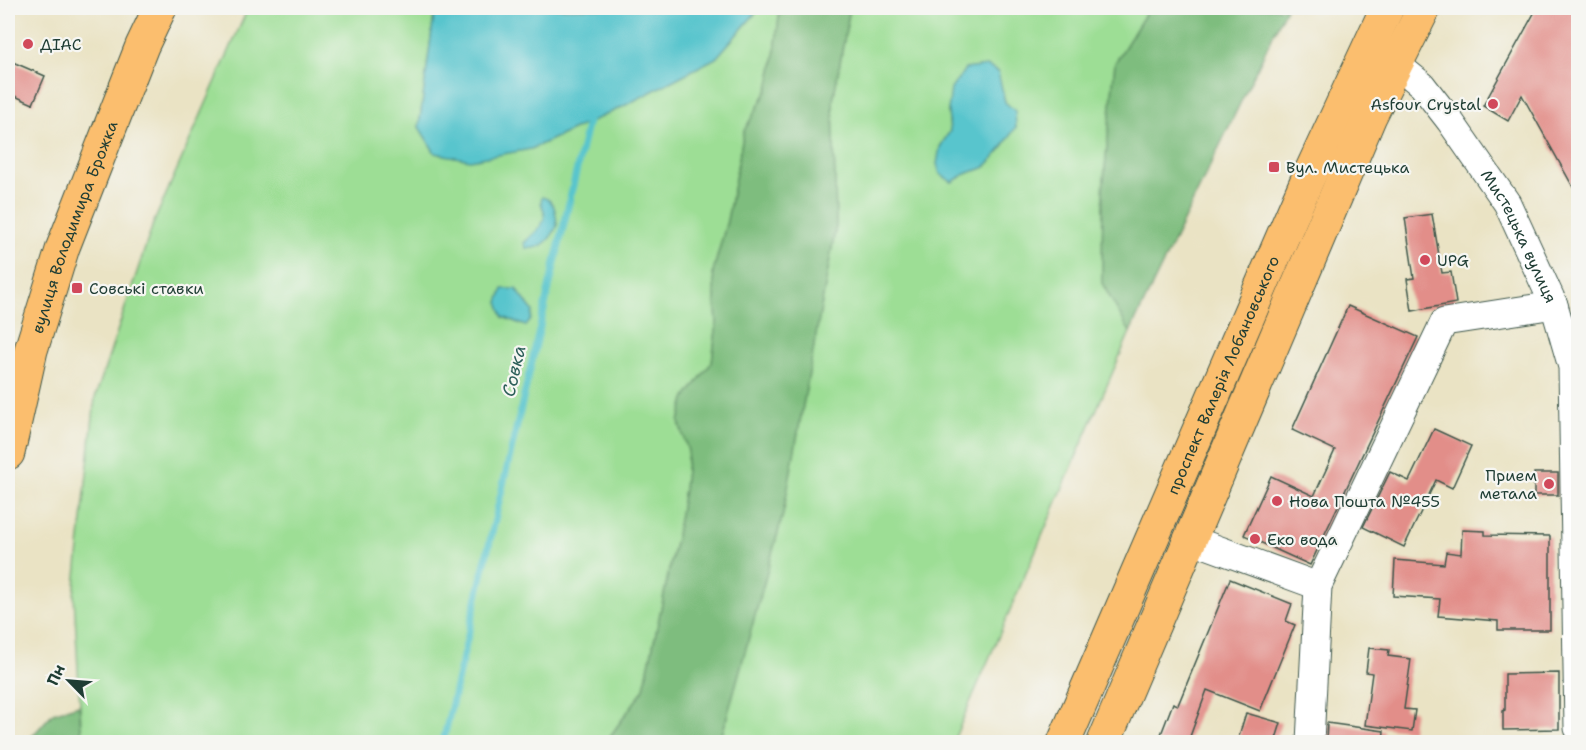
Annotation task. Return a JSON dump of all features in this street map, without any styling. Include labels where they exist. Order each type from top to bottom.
[{"type":"main road","name":"вулиця Володимира Брожка","points":[[8,453],[31,350],[63,247],[138,57],[160,8]]},
{"type":"main road","name":"проспект Валерія Лобановського","points":[[1104,742],[1370,116],[1382,56],[1387,8]]},
{"type":"main road","name":"проспект Валерія Лобановського","points":[[1064,742],[1298,200],[1382,56],[1424,8]]},
{"type":"street","name":"Мистецька вулиця","points":[[1382,56],[1422,85],[1507,203],[1554,304],[1572,367],[1578,728]]},
{"type":"street","points":[[1310,742],[1318,586],[1444,322],[1554,304]]},
{"type":"street","points":[[1190,539],[1318,586]]},
{"type":"green space","name":"Совські ставки","points":[[248,8],[435,8],[419,127],[531,149],[618,109],[716,58],[760,8],[780,8],[774,61],[768,89],[744,131],[727,221],[713,272],[717,322],[712,362],[685,399],[679,422],[688,451],[684,489],[644,689],[606,742],[82,742],[74,595],[95,398],[153,224]],"holes":[[[525,302],[533,311],[526,326],[503,317]]]},
{"type":"green space","points":[[780,8],[850,8],[833,100],[836,226],[783,514],[720,742],[606,742],[644,689],[684,489],[688,451],[679,422],[685,399],[712,362],[717,322],[713,272],[727,221],[744,131],[768,89],[774,61]]},
{"type":"green space","points":[[850,8],[1149,8],[1115,63],[1103,190],[1102,283],[1130,332],[953,742],[720,742],[783,514],[836,226],[833,100]],"holes":[[[966,69],[997,72],[1005,102],[1016,127],[999,152],[984,168],[967,173],[952,182],[940,147],[950,131],[948,111],[952,89]]]},
{"type":"green space","points":[[1149,8],[1286,8],[1130,332],[1102,283],[1103,190],[1115,63]]},
{"type":"green space","points":[[79,705],[82,742],[27,742],[53,713]]},
{"type":"water","points":[[435,8],[760,8],[716,58],[618,109],[531,149],[470,160],[435,153],[419,127]]},
{"type":"water","points":[[987,66],[998,72],[1005,102],[1015,111],[1016,127],[999,152],[984,168],[967,173],[952,182],[940,174],[937,164],[940,147],[950,131],[948,111],[951,89],[965,69]]},
{"type":"water","points":[[542,197],[553,204],[557,226],[545,243],[526,248],[524,243],[543,221]]},
{"type":"water","points":[[503,289],[516,289],[533,311],[531,320],[526,326],[503,317],[498,302]]},
{"type":"building","points":[[1537,8],[1578,8],[1578,196],[1522,95],[1508,121],[1483,106]]},
{"type":"building","points":[[8,60],[45,76],[33,104],[8,93]]},
{"type":"building","name":"UPG","points":[[1432,214],[1442,273],[1451,272],[1456,303],[1412,311],[1407,279],[1414,278],[1405,218]]},
{"type":"building","points":[[1348,306],[1418,337],[1310,565],[1244,535],[1271,476],[1314,496],[1335,450],[1292,430]]},
{"type":"building","points":[[1434,429],[1471,446],[1452,488],[1436,480],[1404,547],[1363,527],[1390,472],[1409,481]]},
{"type":"building","name":"Прием метала","points":[[1534,473],[1558,473],[1558,495],[1534,495]]},
{"type":"building","points":[[1462,530],[1485,531],[1485,535],[1550,536],[1550,630],[1498,630],[1498,621],[1438,616],[1440,599],[1393,596],[1395,560],[1444,564],[1446,552],[1461,554]]},
{"type":"building","points":[[1230,579],[1292,604],[1286,621],[1295,625],[1260,711],[1207,690],[1188,742],[1158,742],[1173,703],[1178,705]]},
{"type":"building","points":[[1369,648],[1389,650],[1388,656],[1411,659],[1404,709],[1415,710],[1412,731],[1365,725],[1372,673],[1366,672]]},
{"type":"building","points":[[1559,673],[1559,729],[1503,730],[1505,674]]},
{"type":"building","points":[[1246,713],[1281,723],[1275,742],[1237,742]]},
{"type":"building","points":[[1327,723],[1384,731],[1383,742],[1326,742]]},
{"type":"waterway","name":"Совка","points":[[443,742],[589,117]]},
{"type":"place","name":"ДІАС","points":[[28,44]]},
{"type":"place","name":"Asfour Crystal","points":[[1493,104]]},
{"type":"place","name":"Вул. Мистецька","points":[[1274,167]]},
{"type":"place","name":"UPG","points":[[1425,260]]},
{"type":"place","name":"Совські ставки","points":[[77,288]]},
{"type":"place","name":"Прием метала","points":[[1549,484]]},
{"type":"place","name":"Нова Пошта №455","points":[[1277,501]]},
{"type":"place","name":"Еко вода","points":[[1255,539]]}]
